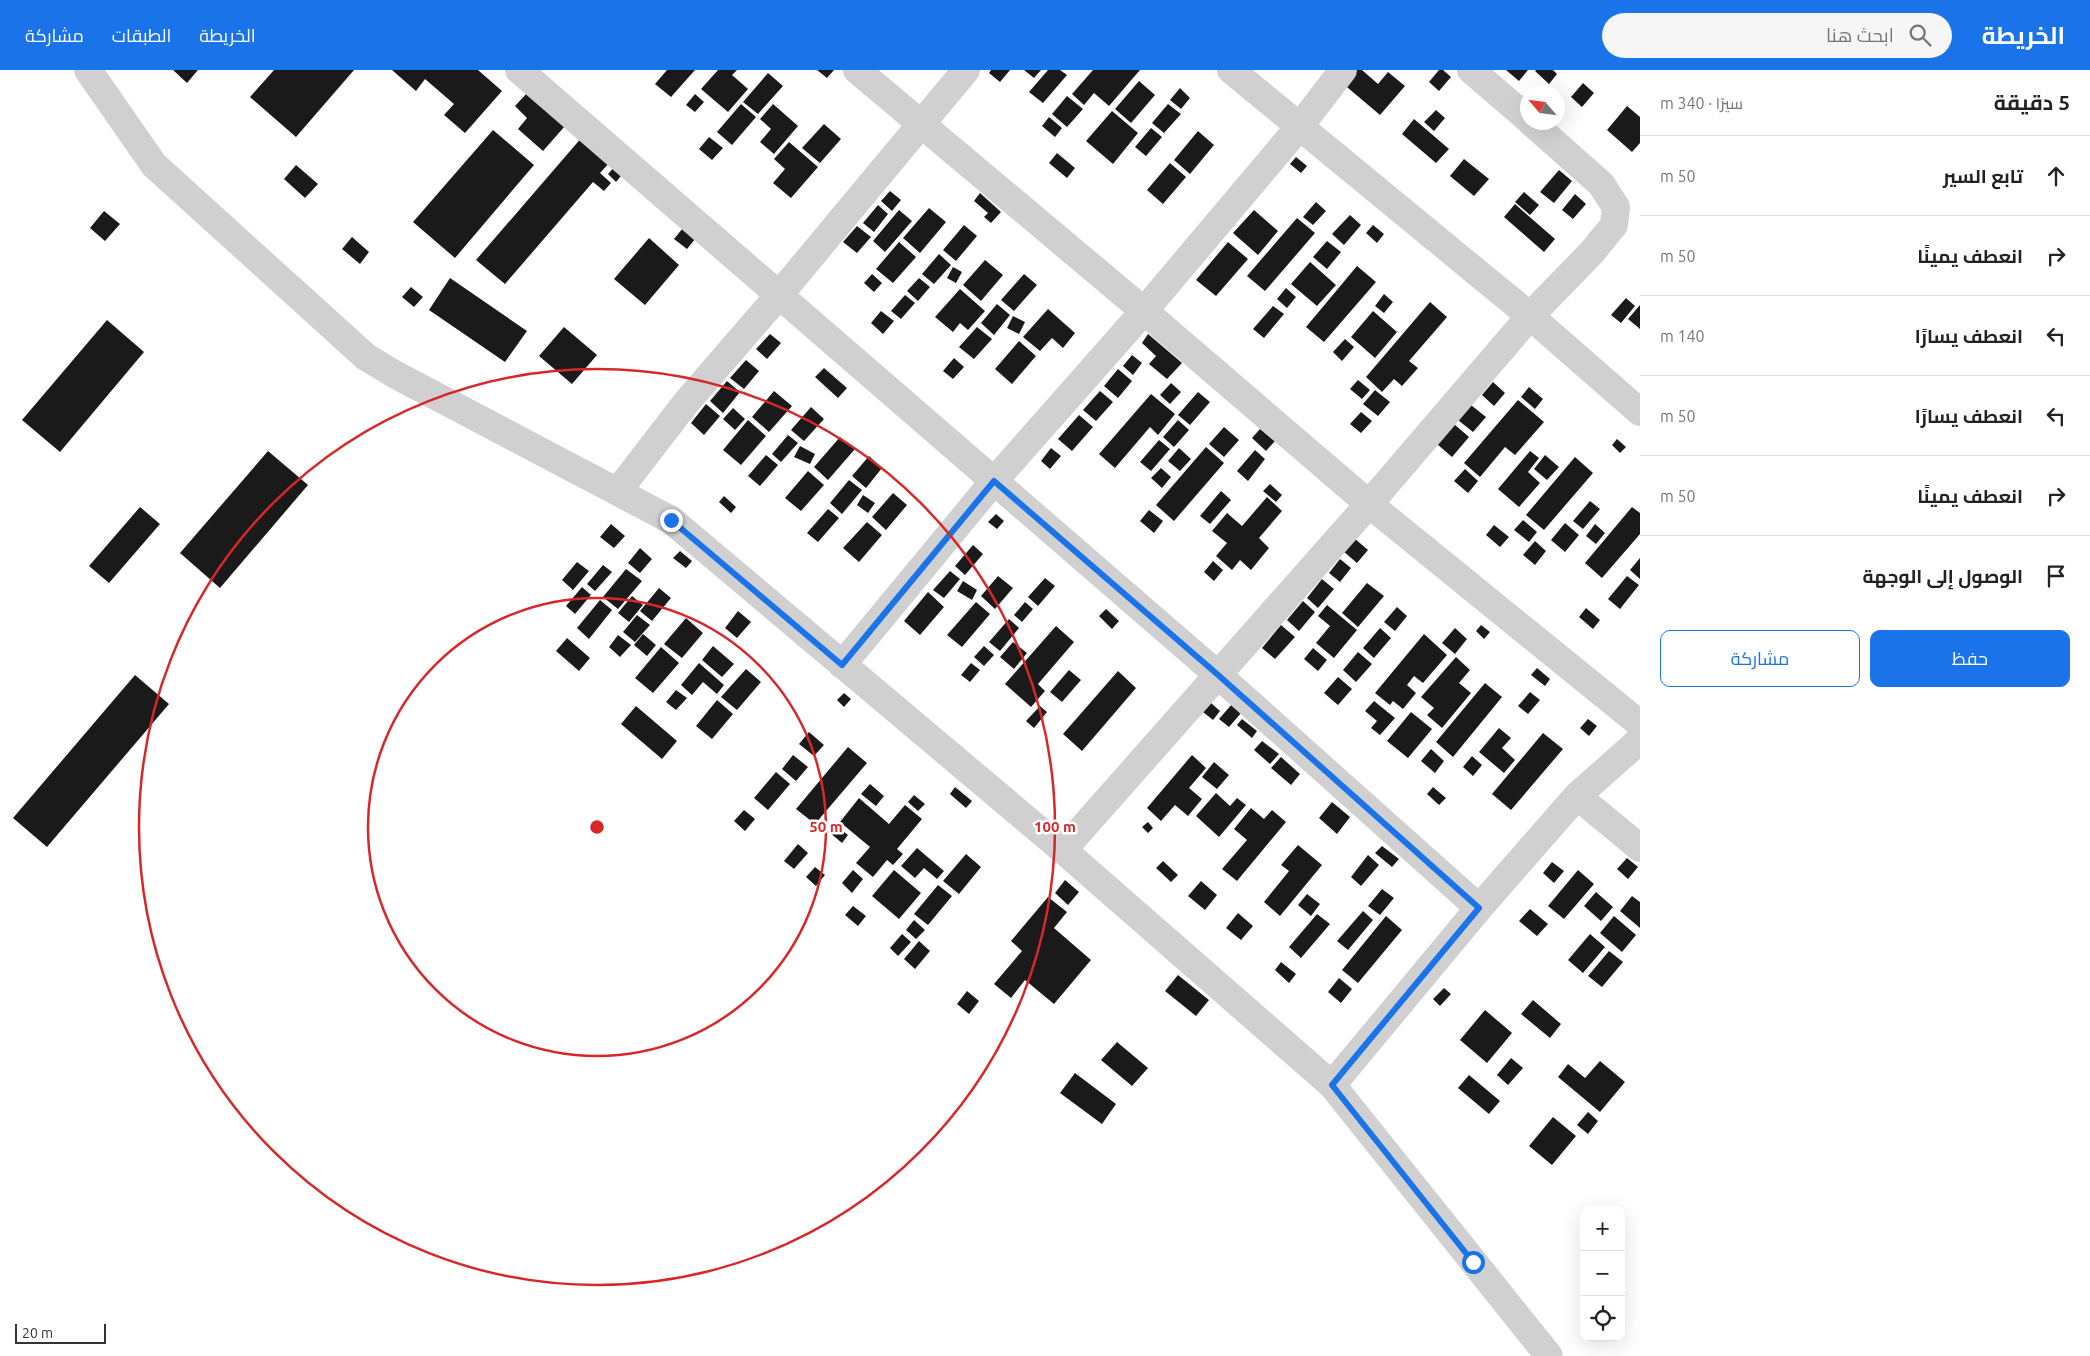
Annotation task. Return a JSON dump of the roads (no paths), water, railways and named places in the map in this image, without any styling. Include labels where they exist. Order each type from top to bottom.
[{"type":"street","points":[[88,70],[154,164],[366,357],[396,375],[671,520],[1063,850],[1332,1085],[1549,1356]]},
{"type":"street","points":[[519,70],[1217,674],[1479,908]]},
{"type":"street","points":[[857,70],[1144,311],[1369,504],[1640,724]]},
{"type":"street","points":[[618,491],[685,404],[779,295],[966,70]]},
{"type":"street","points":[[1231,70],[1530,316],[1640,412]]},
{"type":"street","points":[[842,665],[994,481],[1144,311],[1300,126],[1343,70]]},
{"type":"street","points":[[1471,70],[1520,112]]},
{"type":"street","points":[[1063,850],[1369,504],[1530,316],[1598,245],[1614,225],[1616,207],[1601,184],[1540,130]]},
{"type":"street","points":[[1332,1085],[1479,908],[1577,796],[1640,740]]},
{"type":"street","points":[[1577,796],[1640,848]]}]
